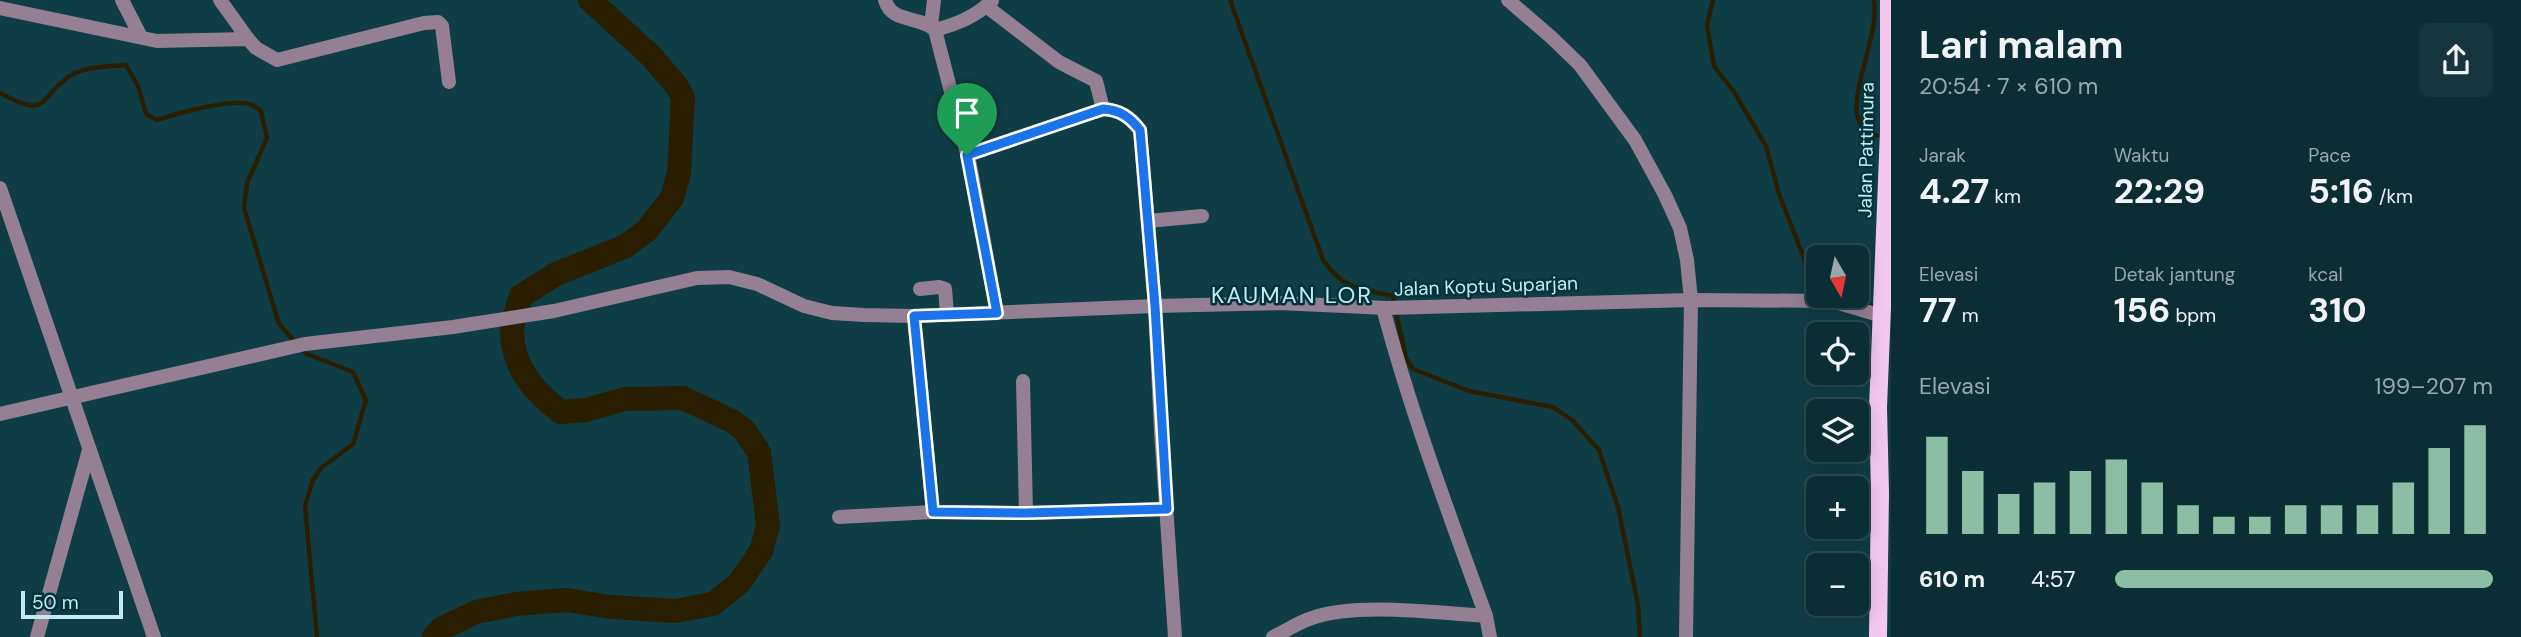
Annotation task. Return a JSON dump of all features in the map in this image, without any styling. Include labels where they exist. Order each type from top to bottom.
[{"type":"main road","name":"Jalan Pattimura","points":[[1878,637],[1886,494],[1878,408],[1889,131],[1889,0]]},
{"type":"street","points":[[122,0],[141,37]]},
{"type":"street","points":[[220,0],[256,48],[277,60],[424,23],[438,22],[442,26],[449,82]]},
{"type":"street","points":[[885,0],[888,10],[894,15],[933,28],[956,24],[973,17],[990,3],[1059,62],[1096,80],[1103,109]]},
{"type":"street","points":[[934,0],[933,28],[967,155],[997,313]]},
{"type":"street","points":[[1508,0],[1580,65],[1635,140],[1680,228],[1691,300],[1686,637]]},
{"type":"street","points":[[0,8],[168,41],[248,38]]},
{"type":"street","points":[[967,155],[1103,109],[1116,110],[1132,120],[1140,130],[1155,306],[1175,637]]},
{"type":"street","points":[[0,188],[154,637]]},
{"type":"street","points":[[1148,221],[1202,216]]},
{"type":"street","name":"Jalan Koptu Suparjan","points":[[0,414],[304,344],[453,327],[554,311],[697,278],[729,277],[757,284],[804,306],[832,313],[914,316],[1279,303],[1385,308],[1691,300],[1832,301],[1884,306]]},
{"type":"street","points":[[920,289],[945,289],[947,314]]},
{"type":"street","points":[[1385,308],[1430,464],[1486,616],[1490,637]]},
{"type":"street","points":[[914,316],[933,512]]},
{"type":"street","points":[[1023,381],[1026,513]]},
{"type":"street","points":[[37,637],[89,449]]},
{"type":"street","points":[[839,517],[933,512],[1026,513],[1167,509]]},
{"type":"street","points":[[1273,637],[1312,618],[1341,611],[1486,616]]},
{"type":"waterway","points":[[434,637],[441,629],[476,612],[516,604],[566,600],[611,607],[675,611],[713,604],[739,583],[761,551],[768,526],[759,452],[744,430],[732,421],[683,398],[625,399],[586,410],[561,412],[534,388],[517,358],[512,330],[521,296],[556,274],[626,246],[647,230],[672,198],[679,173],[683,97],[651,56],[590,0]]},
{"type":"waterway","points":[[1230,0],[1323,260],[1330,270],[1345,282],[1393,296],[1394,303]]},
{"type":"waterway","points":[[1713,0],[1707,25],[1714,66],[1734,92],[1766,146],[1779,194],[1806,263]]},
{"type":"waterway","points":[[1874,0],[1874,20],[1858,90],[1857,115],[1861,126],[1869,133],[1883,136]]},
{"type":"waterway","points":[[0,93],[27,105],[35,105],[41,103],[76,73],[126,65],[138,86],[146,114],[157,120],[205,107],[233,103],[252,105],[261,111],[267,138],[247,183],[244,208],[279,324],[295,342]]},
{"type":"waterway","points":[[1869,305],[1877,309]]},
{"type":"waterway","points":[[1396,312],[1406,358],[1413,369],[1469,391],[1553,407],[1572,420],[1599,450],[1618,507],[1638,605],[1640,637]]},
{"type":"waterway","points":[[301,348],[307,354],[353,372],[366,400],[353,444],[321,468],[313,480],[305,506],[317,637]]},
{"type":"district","name":"KAUMAN LOR","points":[[1292,295]]},
{"type":"route","points":[[1103,109],[1116,110],[1132,120],[1140,130],[1155,306],[1167,509],[1026,513],[933,512],[914,316],[997,313],[967,155],[1103,109]]}]
